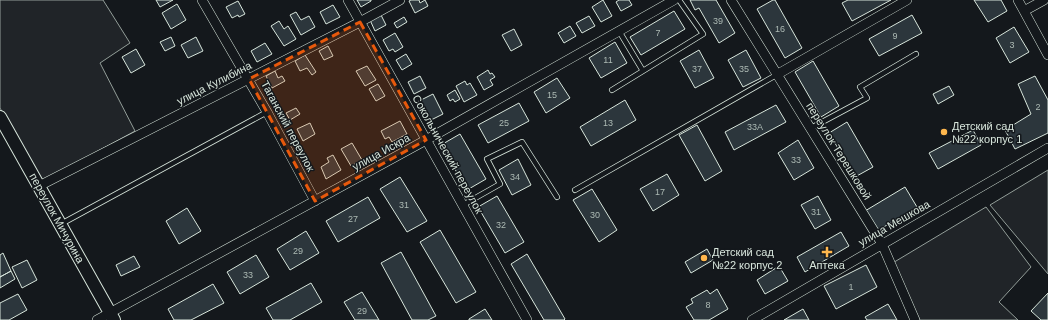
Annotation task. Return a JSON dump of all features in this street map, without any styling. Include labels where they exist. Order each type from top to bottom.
[{"type":"main road","name":"переулок Мичурина","points":[[0,117],[112,316]]},
{"type":"street","name":"Таганский переулок","points":[[202,0],[249,79],[315,201]]},
{"type":"street","name":"Сокольнический переулок","points":[[348,0],[527,320]]},
{"type":"street","name":"улица Кулибина","points":[[39,186],[360,22],[400,0]]},
{"type":"street","name":"улица Искра","points":[[97,320],[112,316],[674,0]]},
{"type":"street","name":"переулок Терешковой","points":[[731,0],[882,244],[914,320]]},
{"type":"street","points":[[778,74],[907,0]]},
{"type":"street","points":[[1018,0],[1048,55]]},
{"type":"street","points":[[1024,11],[1044,0]]},
{"type":"street","name":"улица Мешкова","points":[[752,320],[1048,148]]},
{"type":"lane","points":[[612,90],[703,34],[679,0]]},
{"type":"lane","points":[[619,31],[643,71]]},
{"type":"lane","points":[[811,128],[867,98],[860,86],[916,54]]},
{"type":"lane","points":[[575,190],[778,74]]},
{"type":"lane","points":[[60,224],[267,112]]},
{"type":"lane","points":[[463,205],[500,184],[487,159],[522,142],[556,197]]},
{"type":"highlighted area","points":[[360,22],[426,140],[315,201],[249,79]]},
{"type":"shaded area","points":[[0,0],[103,0],[130,43],[100,63],[135,131],[41,182],[0,108]]},
{"type":"shaded area","points":[[1048,170],[1048,274],[990,205]]},
{"type":"shaded area","points":[[986,207],[1031,267],[999,302],[1018,320],[920,320],[891,264]]},
{"type":"building","points":[[156,0],[173,0],[160,7]]},
{"type":"building","points":[[357,0],[371,0],[371,1],[361,7]]},
{"type":"building","points":[[419,0],[420,3],[425,0],[428,6],[415,13],[409,1]]},
{"type":"building","points":[[603,0],[612,16],[601,22],[592,7]]},
{"type":"building","points":[[619,0],[629,0],[632,5],[621,11],[616,2]]},
{"type":"building","points":[[690,0],[716,0],[735,33],[719,43],[699,8],[695,10]]},
{"type":"building","points":[[775,0],[802,48],[785,58],[757,9]]},
{"type":"building","points":[[848,0],[891,0],[852,21],[842,3]]},
{"type":"building","points":[[974,0],[1001,0],[1007,11],[988,22]]},
{"type":"building","points":[[238,1],[245,14],[232,18],[226,7]]},
{"type":"building","points":[[177,4],[186,20],[171,29],[162,13]]},
{"type":"building","points":[[333,5],[340,17],[326,24],[320,12]]},
{"type":"building","points":[[674,11],[685,29],[641,55],[630,37]]},
{"type":"building","points":[[296,12],[301,20],[309,16],[315,27],[301,35],[290,15]]},
{"type":"building","points":[[381,15],[386,25],[375,31],[370,20]]},
{"type":"building","points":[[912,15],[922,33],[879,56],[869,39]]},
{"type":"building","points":[[589,16],[595,26],[582,33],[576,23]]},
{"type":"building","points":[[404,17],[407,22],[397,28],[394,23]]},
{"type":"building","points":[[279,21],[284,29],[288,26],[296,39],[284,46],[271,26]]},
{"type":"building","points":[[570,26],[576,36],[564,43],[558,33]]},
{"type":"building","points":[[1014,27],[1029,52],[1010,63],[996,38]]},
{"type":"building","points":[[514,29],[522,45],[511,51],[502,35]]},
{"type":"building","points":[[395,33],[403,47],[395,52],[393,49],[389,51],[383,40]]},
{"type":"building","points":[[171,37],[175,46],[165,51],[160,42]]},
{"type":"building","points":[[196,37],[203,51],[188,58],[181,45]]},
{"type":"building","points":[[615,42],[627,63],[601,78],[589,58]]},
{"type":"building","points":[[265,43],[272,54],[257,62],[251,51]]},
{"type":"building","points":[[328,46],[333,56],[324,60],[319,51]]},
{"type":"building","points":[[136,49],[145,65],[131,73],[122,57]]},
{"type":"building","points":[[699,50],[714,78],[695,88],[680,61]]},
{"type":"building","points":[[746,50],[761,78],[743,87],[728,60]]},
{"type":"building","points":[[406,54],[412,64],[402,70],[396,60]]},
{"type":"building","points":[[305,55],[316,72],[312,75],[307,68],[300,71],[295,61]]},
{"type":"building","points":[[813,61],[839,106],[821,117],[795,72]]},
{"type":"building","points":[[367,66],[376,80],[365,86],[356,71]]},
{"type":"building","points":[[488,70],[490,74],[492,73],[495,77],[490,80],[493,85],[484,90],[477,77]]},
{"type":"building","points":[[275,71],[278,78],[282,76],[285,81],[272,88],[266,76]]},
{"type":"building","points":[[420,76],[426,88],[414,94],[408,82]]},
{"type":"building","points":[[1035,76],[1048,100],[1048,133],[1015,149],[1005,130],[1031,114],[1018,84]]},
{"type":"building","points":[[557,78],[570,98],[546,113],[534,92]]},
{"type":"building","points":[[465,81],[467,85],[470,83],[477,95],[464,102],[456,86]]},
{"type":"building","points":[[378,84],[385,96],[376,101],[369,89]]},
{"type":"building","points":[[949,86],[954,95],[938,104],[933,94]]},
{"type":"building","points":[[455,90],[460,99],[455,102],[453,99],[450,101],[447,95]]},
{"type":"building","points":[[433,94],[443,114],[427,122],[417,102]]},
{"type":"building","points":[[625,100],[636,120],[591,146],[580,127]]},
{"type":"building","points":[[519,103],[529,121],[488,143],[478,125]]},
{"type":"building","points":[[776,105],[786,122],[734,150],[725,132]]},
{"type":"building","points":[[296,108],[300,114],[290,120],[286,113]]},
{"type":"building","points":[[400,121],[407,134],[392,142],[389,137],[385,139],[381,131]]},
{"type":"building","points":[[847,122],[873,167],[855,177],[829,133]]},
{"type":"building","points":[[310,123],[315,134],[303,141],[297,129]]},
{"type":"building","points":[[697,125],[722,171],[705,181],[679,135]]},
{"type":"building","points":[[973,130],[981,145],[938,169],[929,153]]},
{"type":"building","points":[[460,134],[486,179],[467,190],[441,145]]},
{"type":"building","points":[[798,140],[814,168],[794,180],[778,153]]},
{"type":"building","points":[[352,143],[362,160],[351,166],[341,149]]},
{"type":"building","points":[[333,155],[341,170],[326,179],[321,167],[329,162],[327,158]]},
{"type":"building","points":[[518,159],[531,185],[512,195],[499,170]]},
{"type":"building","points":[[667,174],[679,195],[653,211],[640,189]]},
{"type":"building","points":[[400,177],[427,221],[407,232],[380,189]]},
{"type":"building","points":[[905,187],[917,207],[877,231],[865,211]]},
{"type":"building","points":[[592,189],[617,230],[599,242],[573,200]]},
{"type":"building","points":[[497,196],[524,242],[505,253],[478,207]]},
{"type":"building","points":[[818,196],[831,220],[815,229],[801,205]]},
{"type":"building","points":[[368,197],[380,218],[338,242],[326,221]]},
{"type":"building","points":[[187,208],[201,231],[179,244],[166,221]]},
{"type":"building","points":[[440,230],[476,292],[456,303],[420,242]]},
{"type":"building","points":[[306,231],[319,253],[290,270],[277,249]]},
{"type":"building","points":[[841,232],[849,246],[805,272],[797,257]]},
{"type":"building","points":[[707,249],[713,260],[691,273],[685,262]]},
{"type":"building","points":[[401,252],[436,316],[428,320],[412,320],[381,263]]},
{"type":"building","points":[[3,253],[11,271],[0,277],[0,255]]},
{"type":"building","points":[[527,254],[565,319],[564,320],[544,320],[511,264]]},
{"type":"building","points":[[256,255],[269,277],[240,294],[227,272]]},
{"type":"building","points":[[134,256],[140,267],[121,276],[116,265]]},
{"type":"building","points":[[27,260],[37,280],[22,288],[12,267]]},
{"type":"building","points":[[866,265],[877,287],[836,309],[824,286]]},
{"type":"building","points":[[779,266],[788,281],[765,294],[757,280]]},
{"type":"building","points":[[11,271],[15,279],[0,288],[0,277]]},
{"type":"building","points":[[311,283],[322,302],[290,320],[273,320],[266,308]]},
{"type":"building","points":[[213,284],[224,303],[191,320],[174,320],[168,309]]},
{"type":"building","points":[[717,289],[728,309],[709,320],[694,320],[686,307],[693,303],[691,299],[707,290],[710,294]]},
{"type":"building","points":[[362,292],[379,320],[355,320],[344,302]]},
{"type":"building","points":[[1048,293],[1048,320],[1041,320],[1031,311]]},
{"type":"building","points":[[18,294],[27,310],[9,320],[0,320],[0,303]]},
{"type":"building","points":[[888,304],[897,320],[867,320],[865,317]]},
{"type":"building","points":[[485,309],[492,320],[469,320],[469,319]]},
{"type":"building","points":[[803,309],[809,320],[784,320]]},
{"type":"place","name":"Детский сад №22 корпус 1","points":[[944,132]]},
{"type":"place","name":"Аптека","points":[[827,252]]},
{"type":"place","name":"Детский сад №22 корпус 2","points":[[704,258]]}]
